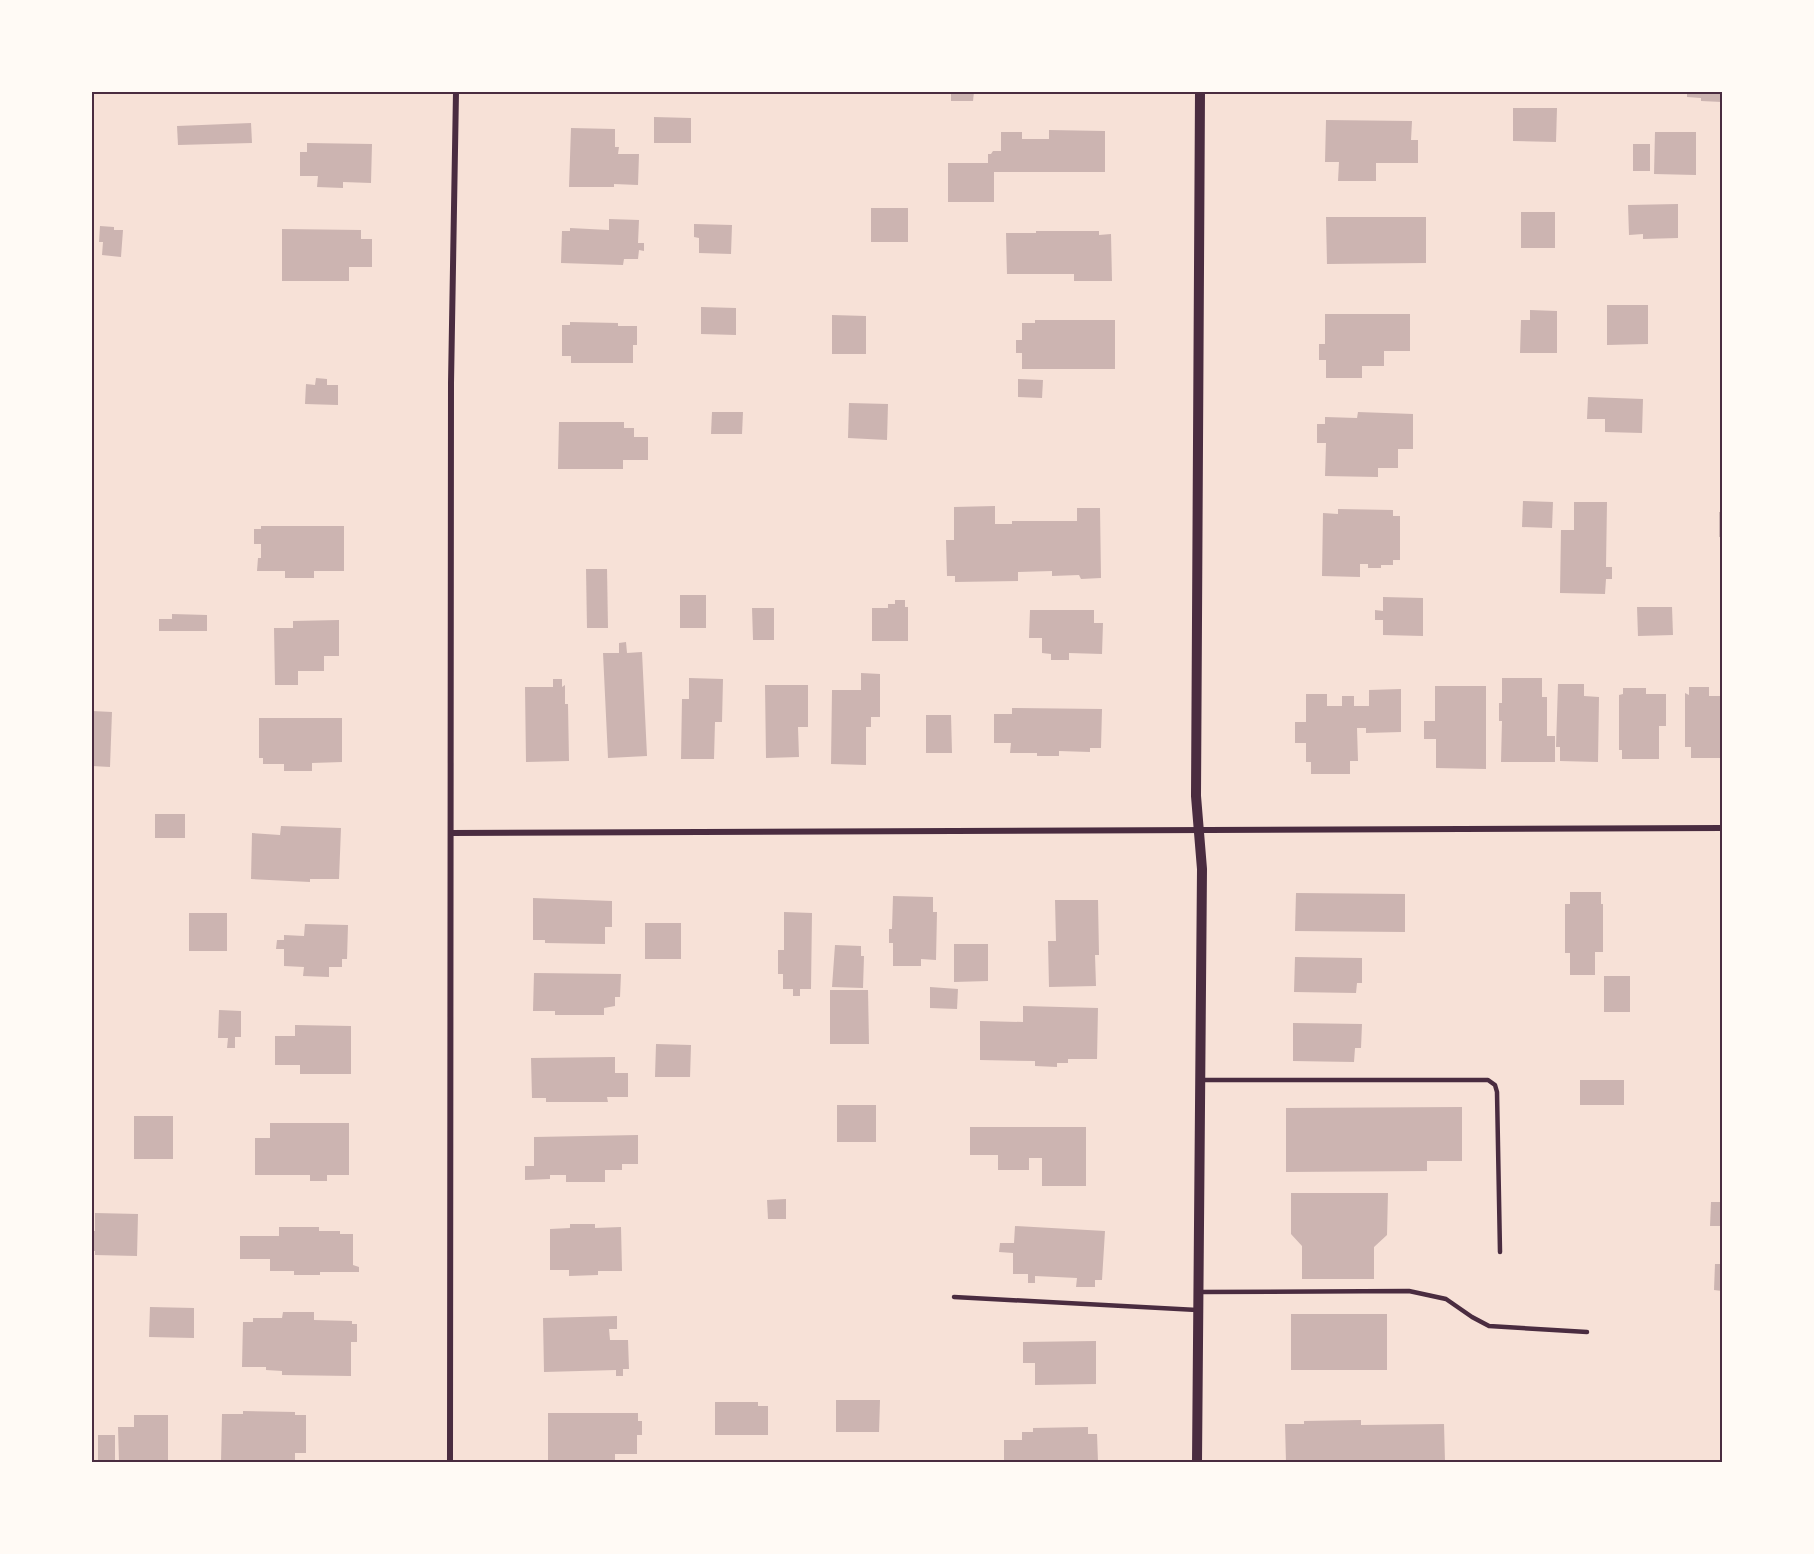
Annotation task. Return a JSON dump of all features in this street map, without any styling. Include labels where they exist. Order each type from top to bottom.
[{"type":"street","points":[[450,1462],[451,383],[456,92]]},
{"type":"street","points":[[1197,1462],[1202,869],[1196,772],[1200,92]]},
{"type":"street","points":[[452,833],[1722,828]]},
{"type":"lane","points":[[1200,1080],[1488,1080],[1495,1084],[1500,1252]]},
{"type":"lane","points":[[1198,1292],[1409,1291],[1446,1299],[1489,1326],[1587,1332]]},
{"type":"lane","points":[[954,1297],[1198,1310]]},
{"type":"building","points":[[951,92],[974,92],[973,101],[951,101]]},
{"type":"building","points":[[1687,92],[1722,92],[1722,102],[1701,101],[1701,98],[1687,97]]},
{"type":"building","points":[[1513,108],[1557,108],[1556,142],[1513,141]]},
{"type":"building","points":[[654,117],[691,118],[691,143],[654,143]]},
{"type":"building","points":[[1326,120],[1412,121],[1411,140],[1418,140],[1418,163],[1376,163],[1376,181],[1338,181],[1339,162],[1325,162]]},
{"type":"building","points":[[251,123],[252,143],[178,145],[177,126]]},
{"type":"building","points":[[571,128],[615,129],[615,147],[619,147],[618,154],[639,154],[638,185],[569,187]]},
{"type":"building","points":[[1049,130],[1105,131],[1105,172],[994,172],[994,202],[948,202],[948,163],[988,163],[988,154],[1001,151],[1001,132],[1022,132],[1022,139],[1049,139]]},
{"type":"building","points":[[1655,132],[1696,132],[1696,175],[1654,174]]},
{"type":"building","points":[[307,143],[372,144],[371,183],[343,182],[343,188],[317,187],[318,176],[300,176],[300,152],[307,152]]},
{"type":"building","points":[[1633,144],[1650,144],[1650,171],[1633,171]]},
{"type":"building","points":[[1678,204],[1678,238],[1643,239],[1643,234],[1629,235],[1628,205]]},
{"type":"building","points":[[871,208],[908,208],[908,242],[871,242]]},
{"type":"building","points":[[1521,212],[1555,212],[1555,248],[1521,248]]},
{"type":"building","points":[[1326,217],[1426,217],[1426,263],[1327,264]]},
{"type":"building","points":[[609,219],[639,220],[638,243],[644,243],[644,251],[639,250],[638,259],[624,259],[623,265],[561,263],[562,231],[570,231],[570,228],[609,230]]},
{"type":"building","points":[[694,224],[732,225],[731,254],[699,253],[699,238],[694,237]]},
{"type":"building","points":[[100,226],[123,230],[121,257],[102,255],[103,242],[99,242]]},
{"type":"building","points":[[282,229],[361,230],[361,239],[372,239],[372,267],[349,267],[349,281],[282,281]]},
{"type":"building","points":[[1036,231],[1099,231],[1099,235],[1111,234],[1112,281],[1074,281],[1074,274],[1007,274],[1006,233],[1036,233]]},
{"type":"building","points":[[1607,305],[1648,305],[1648,344],[1607,345]]},
{"type":"building","points":[[701,307],[736,308],[736,335],[701,334]]},
{"type":"building","points":[[1530,310],[1557,311],[1557,353],[1520,353],[1521,320],[1530,320]]},
{"type":"building","points":[[1325,314],[1410,314],[1410,351],[1384,351],[1384,366],[1362,366],[1362,378],[1326,378],[1326,360],[1319,360],[1319,344],[1325,344]]},
{"type":"building","points":[[832,315],[866,316],[866,354],[832,354]]},
{"type":"building","points":[[1035,320],[1115,320],[1115,369],[1022,369],[1022,353],[1016,353],[1016,340],[1022,340],[1022,323],[1035,323]]},
{"type":"building","points":[[570,322],[618,323],[618,326],[637,326],[637,345],[633,345],[633,363],[571,363],[571,356],[562,356],[562,325],[570,325]]},
{"type":"building","points":[[316,378],[327,379],[327,385],[338,385],[338,405],[305,404],[306,384],[315,385]]},
{"type":"building","points":[[1018,379],[1043,380],[1042,398],[1018,397]]},
{"type":"building","points":[[1588,397],[1643,399],[1642,433],[1605,432],[1605,419],[1587,419]]},
{"type":"building","points":[[849,403],[888,404],[887,440],[848,438]]},
{"type":"building","points":[[712,412],[743,412],[742,434],[711,434]]},
{"type":"building","points":[[1358,412],[1413,414],[1413,449],[1398,449],[1398,468],[1378,468],[1378,477],[1325,476],[1326,443],[1317,443],[1317,424],[1325,424],[1325,417],[1357,418]]},
{"type":"building","points":[[559,422],[624,422],[624,428],[634,428],[634,437],[648,437],[648,460],[623,460],[623,469],[558,469]]},
{"type":"building","points":[[1523,501],[1553,502],[1552,528],[1522,527]]},
{"type":"building","points":[[1574,502],[1607,502],[1606,567],[1612,567],[1612,579],[1606,579],[1605,594],[1560,593],[1561,530],[1574,530]]},
{"type":"building","points":[[995,506],[995,524],[1012,524],[1012,521],[1077,521],[1077,508],[1100,508],[1101,578],[1081,579],[1079,575],[1052,576],[1052,571],[1018,572],[1018,581],[955,582],[955,576],[947,576],[946,540],[954,540],[954,507]]},
{"type":"building","points":[[1338,509],[1393,510],[1393,516],[1400,516],[1400,560],[1393,560],[1393,565],[1381,565],[1381,568],[1368,568],[1368,564],[1360,564],[1360,577],[1322,576],[1323,513],[1338,514]]},
{"type":"building","points":[[1719,512],[1722,512],[1722,537],[1719,537]]},
{"type":"building","points":[[261,526],[344,526],[344,571],[314,571],[314,578],[285,578],[285,571],[257,571],[258,558],[261,558],[261,544],[254,544],[254,529],[261,529]]},
{"type":"building","points":[[586,569],[607,569],[608,628],[587,628]]},
{"type":"building","points":[[680,595],[706,595],[706,628],[680,628]]},
{"type":"building","points":[[1383,597],[1423,598],[1423,636],[1383,635],[1383,620],[1375,620],[1375,610],[1383,611]]},
{"type":"building","points":[[895,600],[905,600],[905,607],[908,607],[908,641],[872,641],[872,608],[888,608],[888,604],[895,604]]},
{"type":"building","points":[[1637,607],[1672,607],[1673,635],[1638,636]]},
{"type":"building","points":[[752,608],[774,608],[774,640],[753,640]]},
{"type":"building","points":[[1030,610],[1094,610],[1094,623],[1103,623],[1102,654],[1069,653],[1069,660],[1051,660],[1051,654],[1042,653],[1042,638],[1029,638]]},
{"type":"building","points":[[172,614],[207,615],[207,631],[159,631],[159,619],[172,619]]},
{"type":"building","points":[[339,620],[339,656],[324,656],[324,671],[298,671],[298,685],[275,685],[274,628],[293,628],[293,621]]},
{"type":"building","points":[[626,642],[627,653],[642,652],[647,756],[608,758],[603,653],[619,653],[619,643]]},
{"type":"building","points":[[861,673],[880,674],[880,717],[871,717],[871,727],[866,727],[866,765],[831,764],[832,690],[861,690]]},
{"type":"building","points":[[689,678],[723,679],[722,722],[715,722],[714,759],[681,759],[682,699],[689,699]]},
{"type":"building","points":[[1502,678],[1542,678],[1542,697],[1547,697],[1547,736],[1555,736],[1555,762],[1501,762],[1502,721],[1499,721],[1499,703],[1502,703]]},
{"type":"building","points":[[553,679],[562,679],[562,687],[565,685],[565,704],[568,704],[569,761],[526,762],[525,687],[553,687]]},
{"type":"building","points":[[1558,684],[1584,684],[1584,696],[1599,697],[1598,762],[1560,761],[1560,747],[1556,747]]},
{"type":"building","points":[[765,685],[808,685],[808,727],[798,727],[799,757],[766,758]]},
{"type":"building","points":[[1435,686],[1486,686],[1486,769],[1436,768],[1436,739],[1424,739],[1424,721],[1435,721]]},
{"type":"building","points":[[1689,687],[1709,687],[1709,696],[1722,696],[1722,758],[1691,758],[1691,747],[1685,747],[1685,693],[1689,695]]},
{"type":"building","points":[[1623,688],[1646,688],[1646,694],[1666,694],[1666,726],[1659,726],[1659,759],[1622,759],[1622,750],[1619,750],[1619,695],[1623,694]]},
{"type":"building","points":[[1401,689],[1401,732],[1366,733],[1366,728],[1357,728],[1358,761],[1350,761],[1350,774],[1311,774],[1311,762],[1306,762],[1306,743],[1295,743],[1295,722],[1306,722],[1306,694],[1327,694],[1327,706],[1342,706],[1342,696],[1354,696],[1354,706],[1369,706],[1369,690]]},
{"type":"building","points":[[1012,708],[1102,709],[1101,748],[1090,748],[1090,752],[1059,751],[1059,756],[1010,753],[1011,743],[994,743],[994,714],[1012,714]]},
{"type":"building","points":[[92,711],[112,712],[110,767],[92,766]]},
{"type":"building","points":[[926,715],[951,715],[952,753],[926,753]]},
{"type":"building","points":[[259,718],[342,718],[342,762],[312,763],[312,771],[284,771],[284,764],[263,764],[263,758],[259,758]]},
{"type":"building","points":[[155,814],[185,814],[185,838],[155,838]]},
{"type":"building","points":[[281,826],[341,828],[339,879],[310,879],[310,882],[251,879],[252,833],[280,835]]},
{"type":"building","points":[[1570,892],[1601,892],[1603,952],[1595,952],[1595,975],[1570,975],[1570,953],[1565,953],[1565,904],[1570,904]]},
{"type":"building","points":[[1296,893],[1405,894],[1405,932],[1295,931]]},
{"type":"building","points":[[893,896],[933,897],[933,912],[937,912],[936,960],[921,959],[921,966],[893,966],[893,943],[889,943],[889,929],[892,929]]},
{"type":"building","points":[[533,898],[612,901],[612,927],[605,927],[605,944],[545,943],[545,940],[533,940]]},
{"type":"building","points":[[1055,900],[1098,900],[1099,955],[1095,955],[1096,986],[1049,987],[1048,941],[1056,941]]},
{"type":"building","points":[[784,912],[812,913],[811,989],[800,989],[800,996],[793,996],[793,989],[783,989],[783,974],[778,974],[778,950],[784,950]]},
{"type":"building","points":[[189,913],[227,913],[227,951],[189,951]]},
{"type":"building","points":[[645,923],[681,923],[681,959],[645,959]]},
{"type":"building","points":[[305,924],[348,925],[347,959],[342,959],[342,967],[329,967],[329,977],[303,976],[304,967],[284,966],[284,949],[276,949],[277,940],[284,940],[284,935],[304,936]]},
{"type":"building","points":[[954,944],[988,944],[988,981],[954,982]]},
{"type":"building","points":[[835,945],[861,946],[861,956],[864,956],[863,988],[832,987]]},
{"type":"building","points":[[1295,957],[1362,958],[1362,983],[1357,983],[1356,993],[1294,992]]},
{"type":"building","points":[[534,973],[621,974],[620,997],[615,997],[615,1006],[604,1008],[604,1015],[555,1015],[555,1011],[533,1011]]},
{"type":"building","points":[[1604,976],[1630,976],[1630,1012],[1604,1012]]},
{"type":"building","points":[[930,987],[958,989],[957,1009],[930,1008]]},
{"type":"building","points":[[830,990],[868,990],[869,1044],[830,1044]]},
{"type":"building","points":[[1023,1006],[1098,1008],[1097,1059],[1068,1059],[1068,1063],[1057,1063],[1057,1067],[1035,1066],[1035,1061],[980,1060],[980,1021],[1023,1022]]},
{"type":"building","points":[[219,1010],[241,1011],[241,1037],[235,1037],[235,1048],[227,1048],[228,1038],[218,1038]]},
{"type":"building","points":[[1293,1023],[1362,1024],[1361,1048],[1355,1048],[1354,1062],[1293,1061]]},
{"type":"building","points":[[295,1025],[351,1026],[351,1074],[300,1074],[300,1065],[275,1065],[275,1036],[295,1036]]},
{"type":"building","points":[[656,1044],[691,1045],[690,1077],[655,1077]]},
{"type":"building","points":[[615,1057],[615,1073],[628,1073],[628,1097],[607,1097],[608,1102],[546,1102],[546,1098],[532,1098],[531,1058]]},
{"type":"building","points":[[1580,1080],[1624,1080],[1624,1105],[1580,1105]]},
{"type":"building","points":[[837,1105],[876,1105],[876,1142],[837,1142]]},
{"type":"building","points":[[1462,1107],[1462,1161],[1427,1161],[1427,1171],[1286,1172],[1286,1108]]},
{"type":"building","points":[[134,1116],[173,1116],[173,1159],[134,1159]]},
{"type":"building","points":[[270,1123],[349,1123],[349,1175],[327,1175],[327,1181],[310,1181],[310,1175],[255,1175],[255,1138],[270,1138]]},
{"type":"building","points":[[970,1127],[1086,1127],[1086,1186],[1042,1186],[1042,1158],[1029,1158],[1029,1170],[998,1170],[998,1155],[970,1155]]},
{"type":"building","points":[[638,1135],[638,1164],[622,1164],[622,1170],[605,1170],[605,1182],[566,1182],[566,1175],[550,1175],[550,1179],[525,1180],[525,1166],[534,1166],[534,1137]]},
{"type":"building","points":[[1291,1193],[1388,1193],[1387,1235],[1374,1247],[1374,1279],[1302,1279],[1302,1246],[1291,1234]]},
{"type":"building","points":[[786,1199],[786,1219],[768,1219],[767,1200]]},
{"type":"building","points":[[1711,1202],[1722,1202],[1722,1226],[1710,1226]]},
{"type":"building","points":[[95,1213],[138,1214],[137,1256],[95,1255],[95,1251],[92,1251],[92,1231],[95,1231]]},
{"type":"building","points":[[570,1224],[595,1224],[595,1228],[621,1227],[622,1271],[598,1271],[598,1275],[569,1276],[569,1270],[550,1270],[550,1229],[570,1228]]},
{"type":"building","points":[[1015,1226],[1105,1231],[1102,1280],[1095,1280],[1095,1287],[1076,1287],[1077,1278],[1035,1276],[1035,1283],[1028,1283],[1028,1274],[1013,1274],[1013,1253],[999,1252],[1000,1243],[1014,1243]]},
{"type":"building","points":[[279,1227],[319,1227],[319,1231],[340,1231],[340,1234],[353,1234],[353,1265],[359,1267],[359,1272],[294,1275],[294,1271],[270,1271],[270,1259],[240,1259],[240,1236],[279,1236]]},
{"type":"building","points":[[1715,1264],[1722,1264],[1722,1291],[1714,1290]]},
{"type":"building","points":[[150,1307],[194,1308],[194,1338],[149,1337]]},
{"type":"building","points":[[283,1312],[314,1312],[314,1320],[352,1321],[352,1324],[357,1324],[357,1342],[351,1342],[351,1376],[282,1375],[282,1371],[266,1370],[266,1367],[242,1367],[243,1322],[253,1322],[253,1318],[282,1318]]},
{"type":"building","points":[[1291,1314],[1387,1314],[1387,1370],[1291,1370]]},
{"type":"building","points":[[617,1316],[617,1329],[609,1329],[610,1340],[628,1340],[629,1369],[623,1369],[623,1376],[616,1376],[616,1370],[544,1372],[543,1318]]},
{"type":"building","points":[[1096,1341],[1096,1384],[1035,1385],[1035,1363],[1023,1363],[1023,1342]]},
{"type":"building","points":[[836,1400],[880,1400],[879,1432],[836,1432]]},
{"type":"building","points":[[715,1402],[758,1402],[758,1406],[768,1406],[768,1435],[715,1435]]},
{"type":"building","points":[[243,1411],[295,1412],[295,1415],[306,1415],[306,1453],[295,1453],[295,1462],[221,1462],[222,1414],[243,1414]]},
{"type":"building","points":[[548,1413],[638,1413],[638,1421],[642,1421],[642,1435],[637,1435],[637,1454],[615,1454],[615,1462],[548,1462]]},
{"type":"building","points":[[134,1415],[168,1415],[168,1462],[119,1462],[118,1427],[134,1427]]},
{"type":"building","points":[[1361,1420],[1361,1425],[1444,1424],[1445,1462],[1286,1462],[1285,1424],[1304,1424],[1304,1421]]},
{"type":"building","points":[[1088,1427],[1088,1434],[1097,1434],[1098,1462],[1004,1462],[1004,1440],[1022,1440],[1022,1432],[1033,1432],[1033,1428]]},
{"type":"building","points":[[98,1435],[115,1435],[115,1462],[98,1462]]}]
